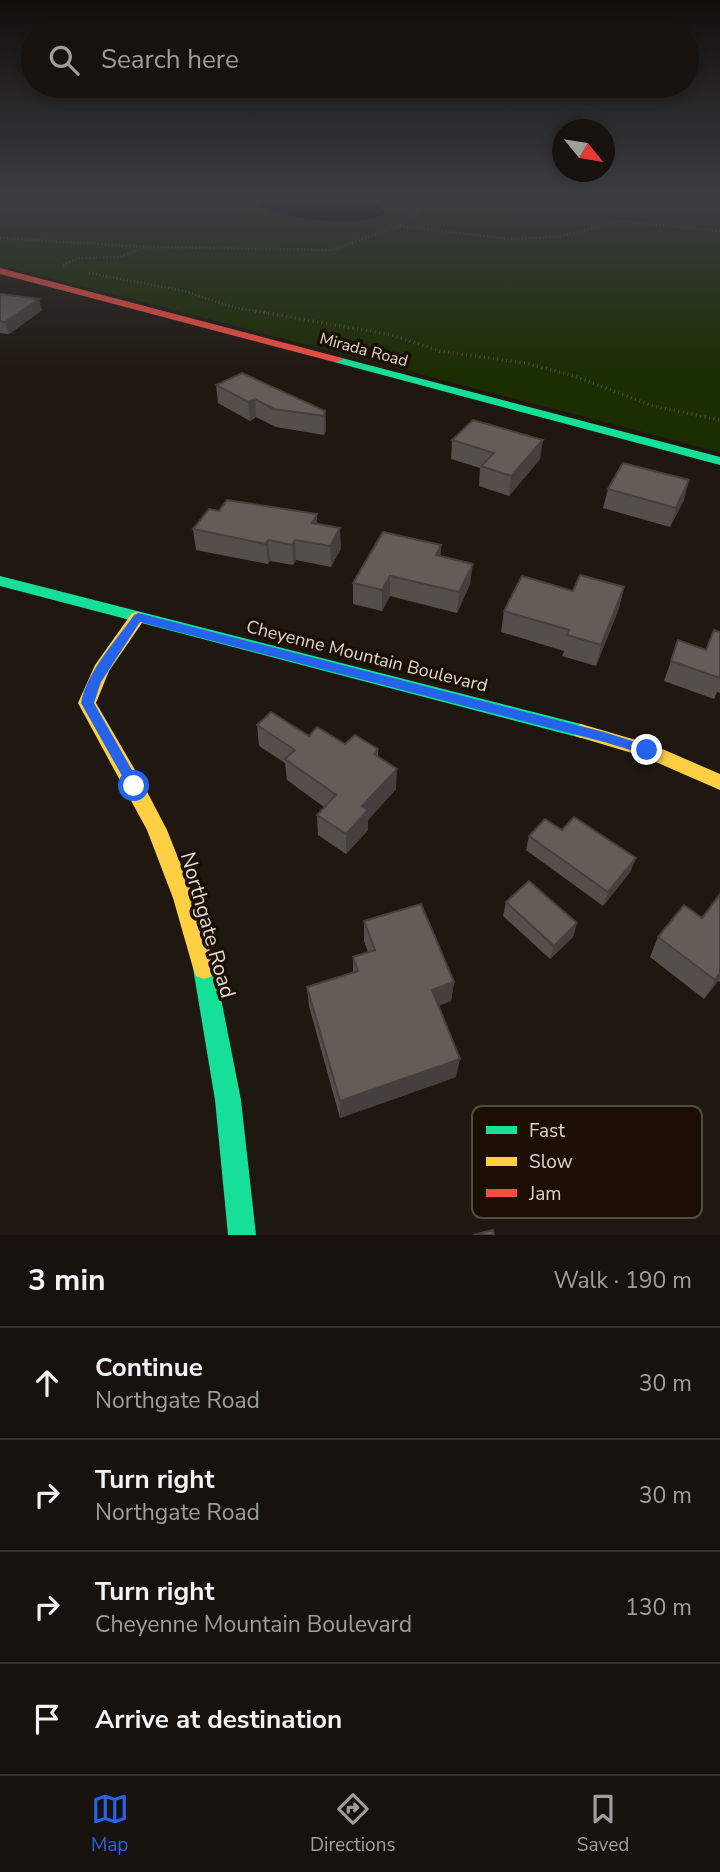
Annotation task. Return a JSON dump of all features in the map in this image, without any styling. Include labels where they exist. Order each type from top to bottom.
[{"type":"street","name":"Mirada Road","points":[[0,271],[720,461]]},
{"type":"street","name":"Cheyenne Mountain Boulevard","points":[[0,581],[604,737],[647,750],[720,782]]},
{"type":"street","name":"Northgate Road","points":[[138,617],[96,680],[89,692],[87,703],[157,832],[181,893],[204,972],[223,1065],[236,1150],[243,1235]]},
{"type":"path","points":[[65,268],[62,265],[80,258],[124,256]]},
{"type":"path","points":[[83,272],[152,283],[236,308],[319,320],[392,335],[440,351],[525,363],[583,379],[653,406],[720,420]]},
{"type":"green space","points":[[0,256],[720,256],[720,452],[0,265]]},
{"type":"building","points":[[0,294],[39,299],[5,322],[0,321]]},
{"type":"building","points":[[242,373],[325,411],[324,416],[274,409],[255,399],[248,402],[216,385]]},
{"type":"building","points":[[473,420],[543,440],[511,476],[481,466],[494,453],[452,440]]},
{"type":"building","points":[[623,463],[689,480],[676,508],[608,489]]},
{"type":"building","points":[[227,500],[317,514],[312,523],[340,528],[330,546],[295,540],[292,545],[268,540],[266,544],[193,529],[209,509],[219,511]]},
{"type":"building","points":[[383,532],[441,545],[436,555],[473,564],[459,592],[390,576],[382,590],[353,583]]},
{"type":"building","points":[[580,575],[624,587],[601,645],[567,635],[569,630],[504,611],[522,576],[573,591]]},
{"type":"building","points":[[714,630],[720,632],[720,678],[671,661],[678,640],[706,650]]},
{"type":"building","points":[[271,712],[309,736],[317,727],[345,744],[355,735],[378,749],[374,754],[397,769],[362,806],[368,810],[346,834],[317,815],[336,795],[285,759],[295,750],[257,725]]},
{"type":"building","points":[[574,817],[636,858],[608,892],[529,836],[545,819],[562,830]]},
{"type":"building","points":[[529,881],[577,923],[554,946],[506,902]]},
{"type":"building","points":[[720,894],[720,973],[715,980],[658,937],[684,905],[702,918]]},
{"type":"building","points":[[421,904],[454,982],[432,990],[460,1059],[340,1101],[307,987],[358,971],[353,957],[375,950],[364,921]]},
{"type":"building","points":[[493,1230],[494,1235],[473,1235]]},
{"type":"traffic: fast","points":[[338,360],[720,461]]},
{"type":"traffic: fast","points":[[0,581],[581,731]]},
{"type":"traffic: fast","points":[[204,968],[228,1100],[242,1235]]},
{"type":"traffic: slow","points":[[138,617],[101,669],[87,703],[157,830],[184,898],[204,968]]},
{"type":"traffic: slow","points":[[581,731],[647,750],[720,782]]},
{"type":"traffic: jam","points":[[0,271],[338,360]]},
{"type":"route","points":[[134,786],[87,703],[89,692],[96,680],[138,617],[647,750]]}]
